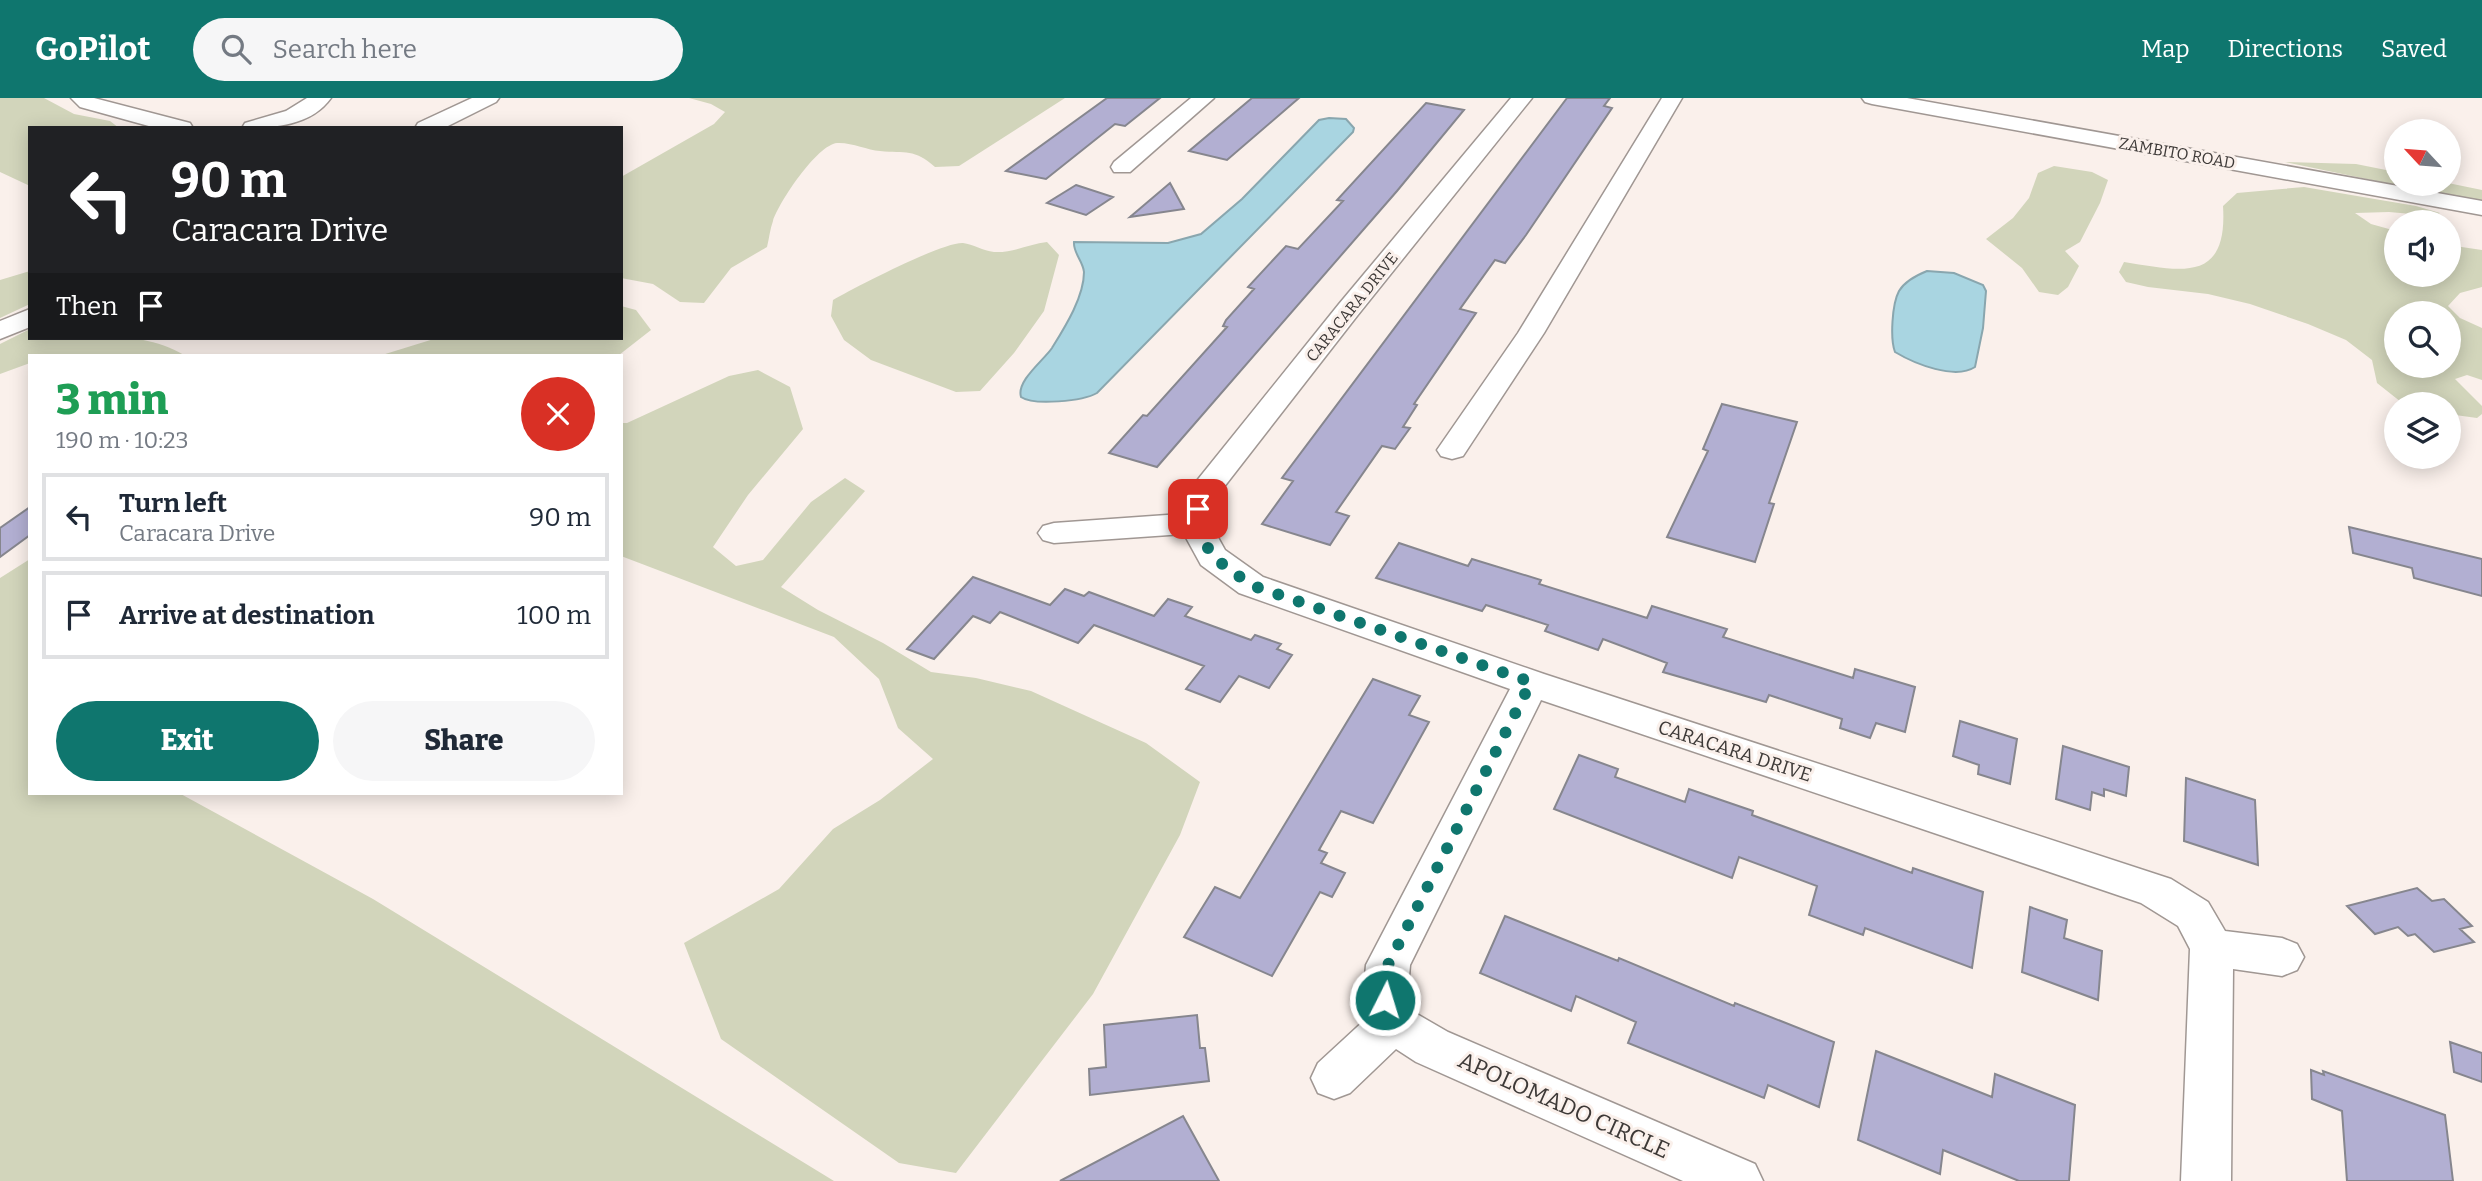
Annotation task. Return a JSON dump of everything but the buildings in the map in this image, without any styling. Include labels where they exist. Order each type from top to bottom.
[{"type":"street","points":[[81,98],[87,103],[173,126]]},
{"type":"street","points":[[260,126],[294,116],[321,98]]},
{"type":"street","points":[[430,126],[489,98]]},
{"type":"street","points":[[1122,167],[1204,98]]},
{"type":"street","name":"CARACARA DRIVE","points":[[1519,98],[1202,495],[1194,523],[1213,557],[1251,585],[1531,682],[2156,891],[2193,914],[2212,948]]},
{"type":"street","points":[[1452,450],[1531,333],[1595,221],[1672,98]]},
{"type":"street","name":"ZAMBITO ROAD","points":[[1872,98],[2482,208]]},
{"type":"street","points":[[0,331],[28,318]]},
{"type":"street","points":[[1055,533],[1194,523]]},
{"type":"street","points":[[1334,1078],[1392,1023],[1385,1000],[1388,965],[1531,682]]},
{"type":"street","points":[[2206,1181],[2212,948],[2282,957]]},
{"type":"street","name":"APOLOMADO CIRCLE","points":[[1392,1023],[1432,1047],[1738,1181]]},
{"type":"green space","points":[[0,98],[44,98],[74,114],[110,121],[116,126],[28,126],[28,185],[0,172]]},
{"type":"green space","points":[[689,98],[1065,98],[959,166],[935,167],[921,157],[909,153],[842,143],[829,146],[819,153],[783,201],[773,221],[767,247],[731,268],[704,303],[680,302],[653,284],[623,278],[623,176],[714,124],[725,112],[711,104]]},
{"type":"green space","points":[[2285,162],[2356,164],[2384,170],[2384,183]]},
{"type":"green space","points":[[2054,166],[2092,172],[2108,180],[2100,203],[2080,242],[2065,251],[2079,266],[2068,287],[2058,295],[2039,292],[2022,268],[1986,239],[2013,218],[2029,198],[2038,173]]},
{"type":"green space","points":[[2461,186],[2482,190],[2482,203],[2448,196],[2461,196]]},
{"type":"green space","points":[[2304,187],[2430,210],[2355,213],[2371,224],[2384,228],[2384,287],[2461,287],[2461,247],[2482,250],[2482,287],[2460,293],[2453,301],[2384,301],[2384,378],[2458,378],[2455,379],[2482,406],[2482,414],[2477,418],[2461,416],[2461,392],[2388,392],[2377,383],[2372,360],[2346,340],[2308,324],[2250,304],[2208,294],[2126,282],[2119,272],[2124,262],[2182,269],[2197,267],[2209,260],[2218,249],[2223,231],[2223,206],[2237,193]]},
{"type":"green space","points":[[1047,242],[1059,255],[1044,311],[1014,353],[980,391],[956,392],[871,360],[844,340],[831,316],[833,300],[937,250],[963,243],[1001,252]]},
{"type":"green space","points":[[28,272],[28,305],[0,318],[0,280]]},
{"type":"green space","points":[[623,307],[636,310],[651,330],[620,354],[385,354],[431,340],[623,340]]},
{"type":"green space","points":[[2461,318],[2482,328],[2482,380],[2467,375],[2461,377]]},
{"type":"green space","points":[[28,330],[28,340],[142,340],[182,354],[28,354],[28,364],[0,374],[0,344]]},
{"type":"green space","points":[[758,370],[790,387],[803,429],[748,495],[713,547],[736,566],[763,560],[811,502],[845,478],[865,491],[781,587],[931,672],[976,678],[1031,691],[1146,743],[1200,782],[1180,835],[1093,994],[956,1173],[899,1163],[721,1039],[684,943],[779,889],[833,829],[880,800],[933,759],[898,728],[879,679],[834,637],[623,557],[623,423],[729,376]]},
{"type":"green space","points":[[28,560],[28,795],[183,795],[373,899],[834,1181],[0,1181],[0,578]]},
{"type":"water","points":[[1346,119],[1354,128],[1353,132],[1097,393],[1059,401],[1036,401],[1021,397],[1023,384],[1052,348],[1073,312],[1081,291],[1084,272],[1074,242],[1168,243],[1201,234],[1242,199],[1319,120]]},
{"type":"water","points":[[1927,271],[1954,273],[1983,285],[1986,291],[1983,328],[1975,367],[1967,371],[1935,369],[1895,352],[1893,313],[1899,291],[1915,276]]},
{"type":"route","points":[[1198,509],[1194,523],[1213,557],[1251,585],[1531,682],[1388,965],[1385,1000]]}]
